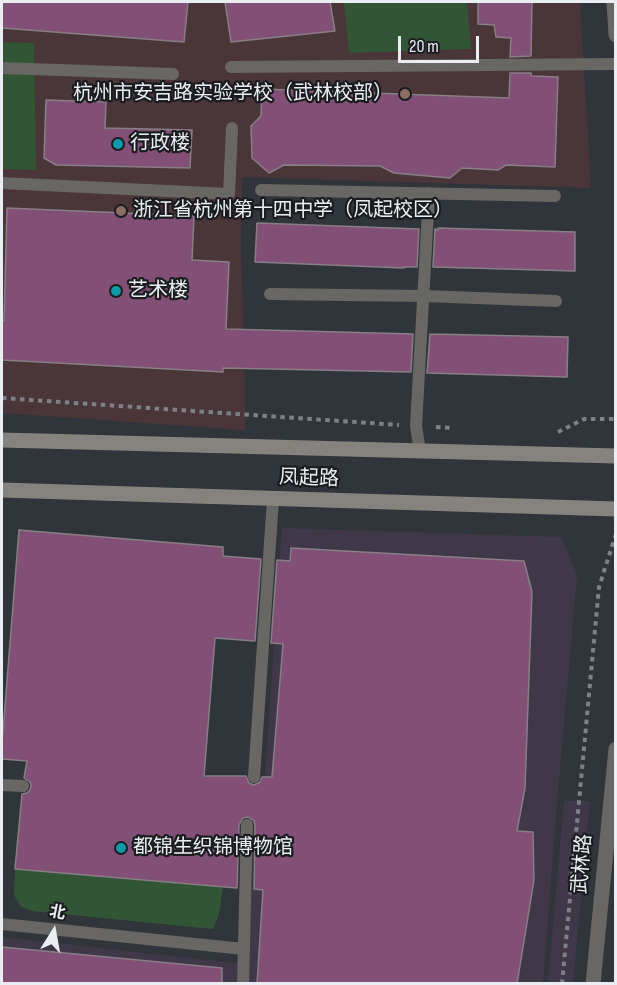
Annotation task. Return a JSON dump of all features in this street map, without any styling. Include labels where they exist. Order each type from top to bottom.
[{"type":"main road","points":[[2,440],[615,456]]},
{"type":"main road","name":"凤起路","points":[[2,490],[615,509]]},
{"type":"street","points":[[614,2],[615,35]]},
{"type":"street","name":"武林路","points":[[593,984],[615,749]]},
{"type":"lane","points":[[231,67],[615,64]]},
{"type":"lane","points":[[2,68],[174,74]]},
{"type":"lane","points":[[2,183],[229,194],[232,128]]},
{"type":"lane","points":[[261,190],[555,196]]},
{"type":"lane","points":[[420,451],[416,426],[429,193]]},
{"type":"lane","points":[[270,294],[556,301]]},
{"type":"lane","points":[[254,777],[273,499]]},
{"type":"lane","points":[[2,785],[23,786]]},
{"type":"lane","points":[[243,984],[247,825]]},
{"type":"lane","points":[[2,924],[244,949]]},
{"type":"path","points":[[2,398],[462,429]]},
{"type":"path","points":[[553,435],[584,419],[615,419]]},
{"type":"path","points":[[562,984],[599,587],[615,534]]},
{"type":"shaded area","points":[[2,2],[580,2],[591,188],[242,177],[241,246],[245,430],[2,413]]},
{"type":"shaded area","points":[[282,528],[561,537],[577,575],[543,983],[2,984],[2,937],[243,964],[264,791]]},
{"type":"shaded area","points":[[564,801],[590,801],[573,983],[548,983]]},
{"type":"green space","points":[[344,2],[467,2],[471,49],[349,53]]},
{"type":"green space","points":[[2,42],[34,43],[36,170],[2,169]]},
{"type":"green space","points":[[15,869],[223,887],[219,914],[213,929],[32,911],[21,907],[14,895]]},
{"type":"building","points":[[2,2],[188,2],[184,42],[2,28]]},
{"type":"building","points":[[225,2],[330,2],[335,31],[231,42]]},
{"type":"building","points":[[478,2],[532,2],[531,56],[510,57],[511,38],[496,37],[494,25],[478,24]]},
{"type":"building","points":[[510,73],[558,77],[555,167],[506,165],[498,170],[462,168],[450,178],[394,173],[380,166],[284,165],[269,173],[252,158],[251,126],[261,116],[262,89],[509,98]]},
{"type":"building","name":"行政楼","points":[[46,100],[106,102],[105,128],[192,130],[190,168],[56,165],[44,158]]},
{"type":"building","name":"艺术楼","points":[[7,208],[194,216],[192,260],[229,262],[226,329],[413,334],[411,372],[223,368],[223,372],[2,360]]},
{"type":"building","points":[[257,223],[419,229],[417,267],[255,262]]},
{"type":"building","points":[[438,228],[575,232],[575,271],[433,267],[435,229],[438,230]]},
{"type":"building","points":[[430,334],[568,337],[567,377],[427,373]]},
{"type":"building","points":[[19,530],[223,547],[223,556],[261,559],[255,641],[215,638],[204,776],[246,776],[249,783],[254,785],[260,782],[262,777],[272,777],[283,644],[271,643],[277,560],[290,561],[291,548],[524,561],[532,592],[525,788],[517,831],[533,832],[534,880],[517,984],[257,984],[263,890],[254,889],[255,825],[254,821],[248,817],[243,818],[239,825],[237,888],[15,869],[22,794],[27,793],[31,786],[30,782],[24,778],[27,761],[2,759]]},
{"type":"building","points":[[2,947],[222,968],[222,984],[2,984]]},
{"type":"place","name":"杭州市安吉路实验学校（武林校部）","points":[[405,94]]},
{"type":"place","name":"行政楼","points":[[118,144]]},
{"type":"place","name":"浙江省杭州第十四中学（凤起校区）","points":[[121,211]]},
{"type":"place","name":"艺术楼","points":[[116,291]]},
{"type":"place","name":"都锦生织锦博物馆","points":[[121,848]]}]
